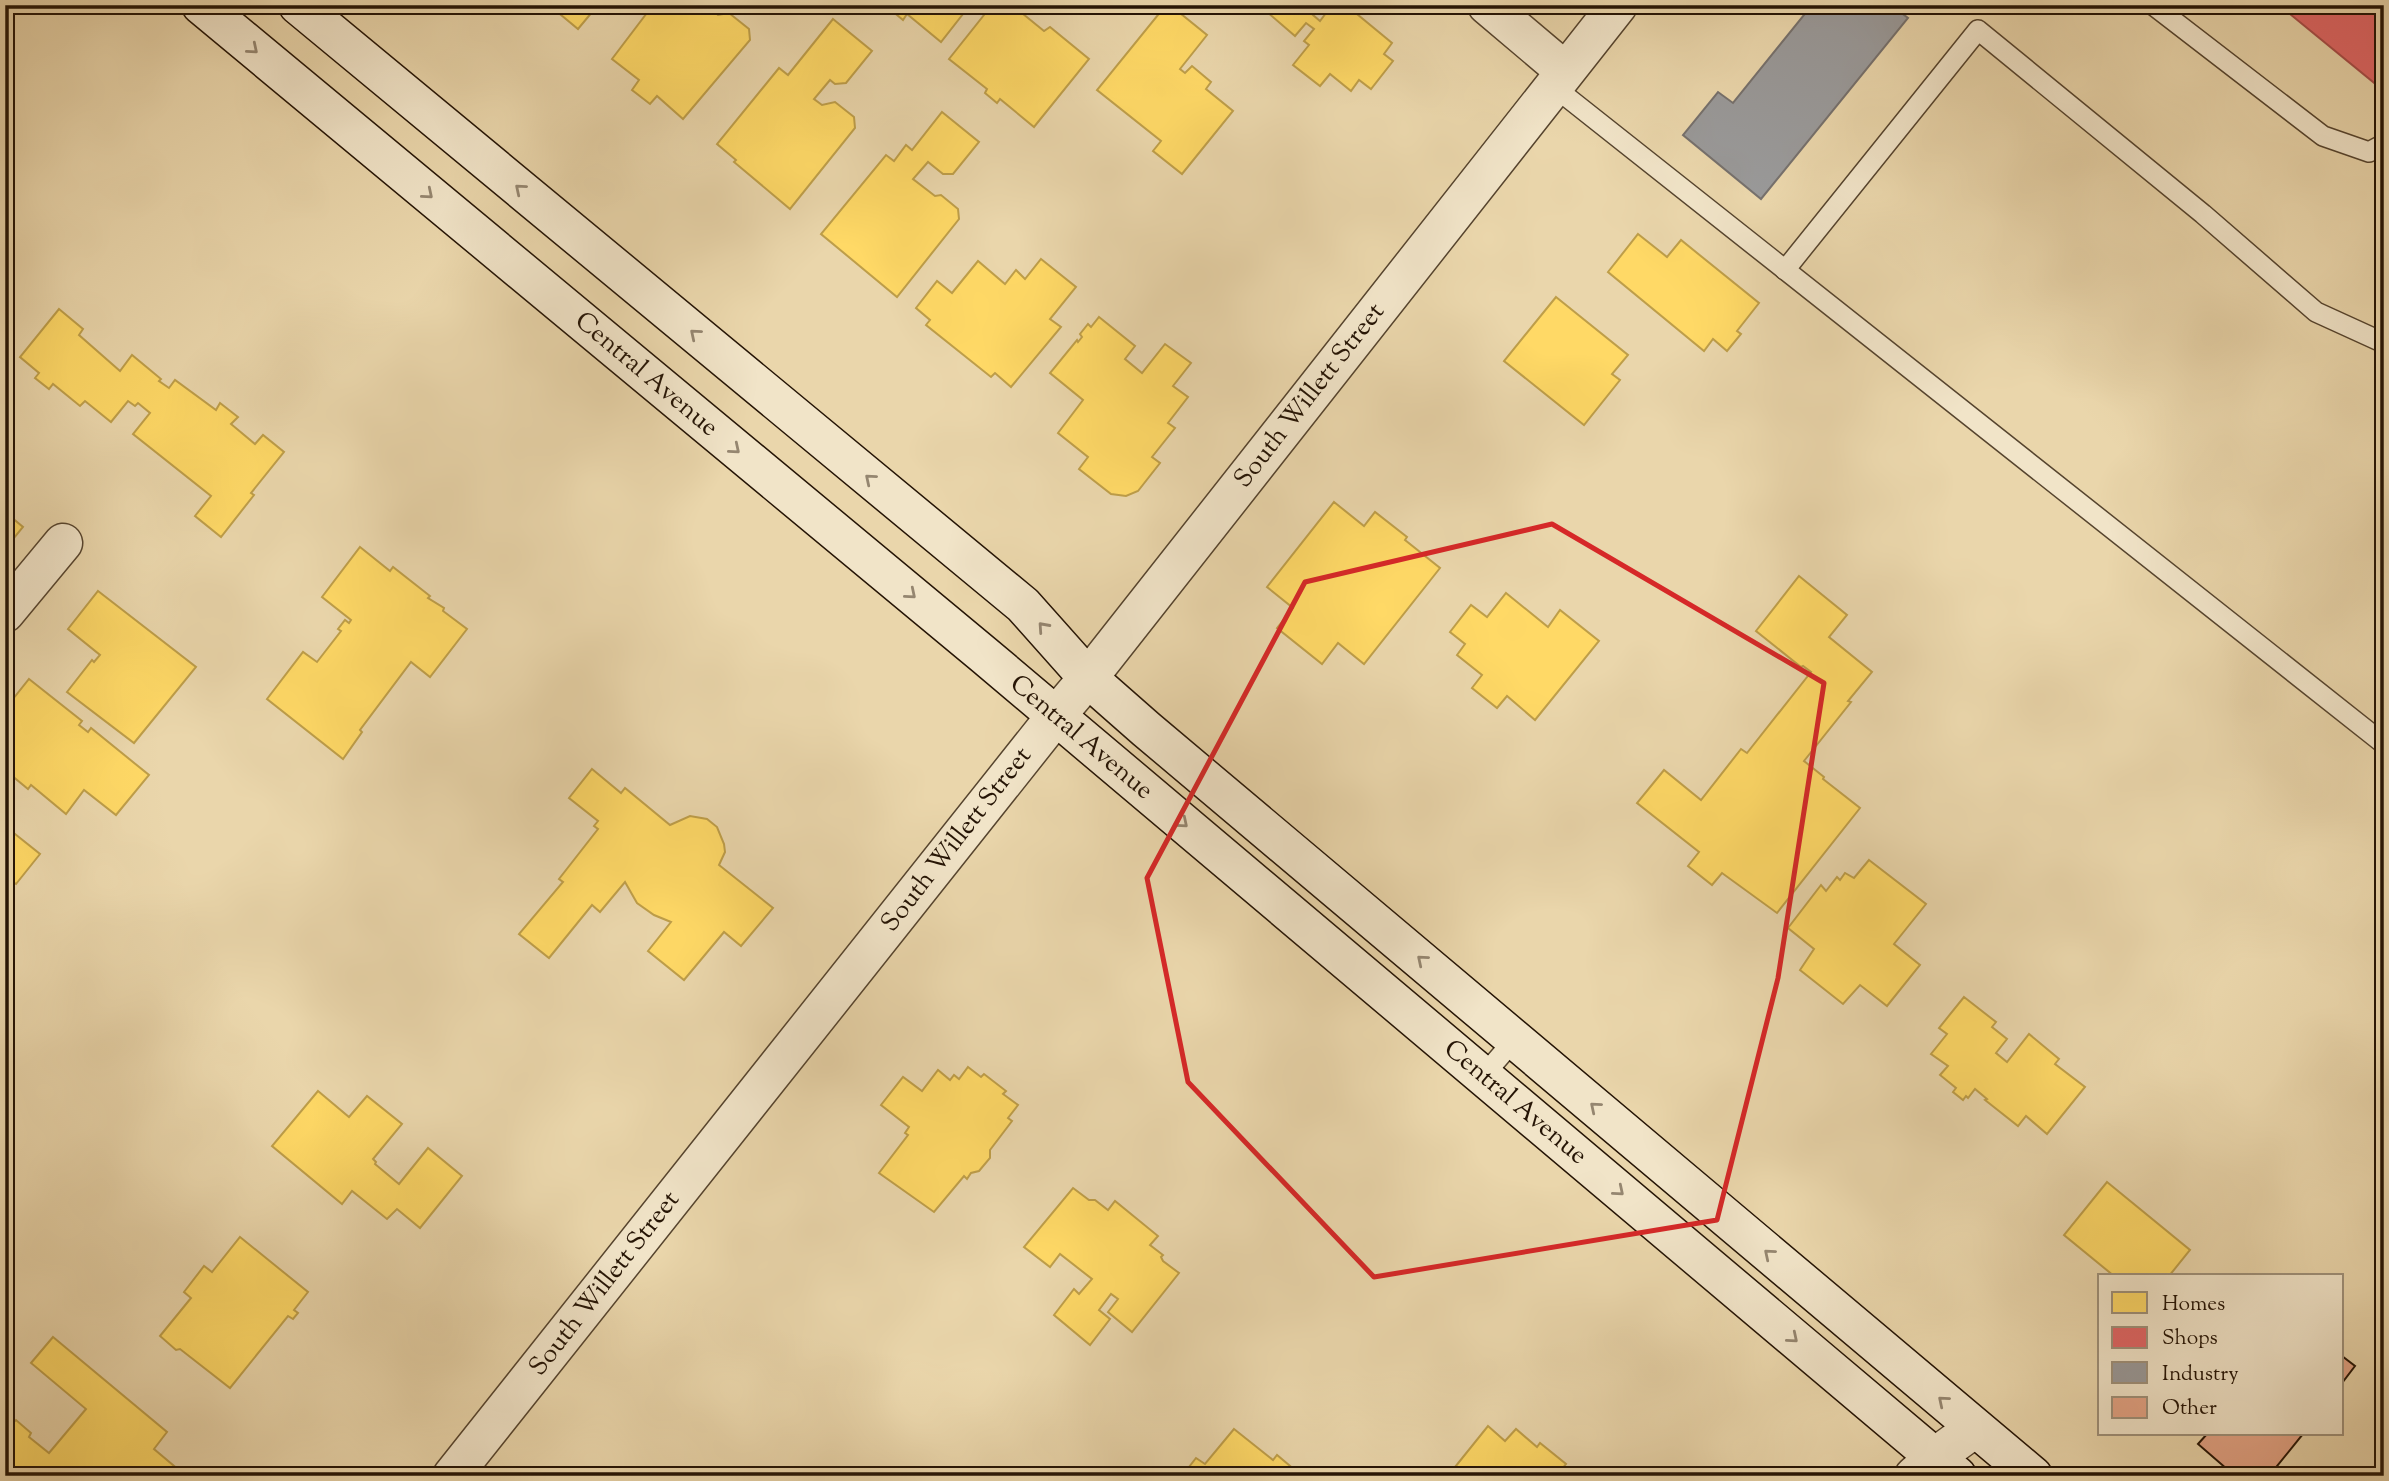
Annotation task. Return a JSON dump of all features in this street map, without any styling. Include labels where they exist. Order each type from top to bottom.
[{"type":"main road","name":"Central Avenue","points":[[201,5],[974,647],[1483,1076],[1935,1470]]},
{"type":"main road","name":"Central Avenue","points":[[298,5],[1023,606],[1088,678],[1157,738],[2033,1476]]},
{"type":"main road","points":[[1487,5],[1559,78]]},
{"type":"main road","name":"South Willett Street","points":[[452,1476],[1088,678],[1618,5]]},
{"type":"main road","points":[[5,613],[63,543]]},
{"type":"main road","points":[[1935,1470],[1975,1428]]},
{"type":"lane","points":[[2153,5],[2323,136],[2369,152],[2384,144]]},
{"type":"lane","points":[[1785,270],[1978,30],[2316,312],[2384,343]]},
{"type":"lane","points":[[1559,78],[1785,270],[2384,744]]},
{"type":"lane","points":[[1483,1076],[1515,1039]]},
{"type":"highlighted area","points":[[1552,524],[1824,683],[1778,978],[1717,1220],[1374,1277],[1188,1082],[1147,878],[1305,582]]},
{"type":"building: Homes","points":[[549,5],[598,5],[578,29]]},
{"type":"building: Homes","points":[[653,5],[712,5],[710,8],[718,15],[729,13],[749,29],[750,40],[683,119],[657,96],[650,104],[632,90],[639,80],[612,59]]},
{"type":"building: Homes","points":[[885,5],[970,5],[941,42],[907,14],[903,20]]},
{"type":"building: Homes","points":[[992,5],[1012,5],[1044,31],[1050,27],[1089,59],[1034,127],[1000,99],[997,103],[985,93],[987,89],[949,59]]},
{"type":"building: Homes","points":[[1166,5],[1170,5],[1207,35],[1180,69],[1185,73],[1192,66],[1211,82],[1206,89],[1233,111],[1182,174],[1153,151],[1161,141],[1097,90]]},
{"type":"building: Homes","points":[[1259,5],[1320,5],[1313,15],[1320,21],[1332,5],[1346,5],[1392,43],[1384,54],[1393,61],[1371,89],[1359,80],[1351,91],[1330,74],[1320,86],[1293,65],[1309,45],[1304,41],[1314,29],[1306,23],[1295,36]]},
{"type":"building: Homes","points":[[833,19],[872,51],[846,83],[835,84],[830,80],[814,99],[822,105],[835,102],[854,117],[855,128],[790,209],[734,162],[736,160],[717,144],[779,68],[788,75]]},
{"type":"building: Homes","points":[[942,112],[979,142],[953,174],[943,174],[928,162],[913,179],[935,196],[941,195],[958,209],[959,219],[897,297],[821,234],[886,155],[894,161],[906,145],[912,150]]},
{"type":"building: Homes","points":[[1638,234],[1667,257],[1681,240],[1759,303],[1737,331],[1741,334],[1727,351],[1713,339],[1704,351],[1608,272]]},
{"type":"building: Homes","points":[[1041,259],[1076,287],[1050,319],[1061,327],[1011,387],[995,373],[991,377],[926,325],[930,320],[916,308],[937,281],[952,293],[978,261],[1005,284],[1016,270],[1025,279]]},
{"type":"building: Homes","points":[[1556,297],[1628,355],[1612,374],[1620,380],[1584,425],[1504,361]]},
{"type":"building: Homes","points":[[59,309],[83,329],[79,335],[120,371],[132,355],[169,388],[175,380],[216,410],[220,403],[238,417],[231,424],[255,444],[263,435],[284,452],[221,537],[195,516],[211,496],[133,434],[150,413],[138,403],[135,406],[128,401],[111,422],[85,401],[80,406],[53,384],[49,389],[35,378],[39,373],[20,357]]},
{"type":"building: Homes","points":[[1099,317],[1135,346],[1125,359],[1142,373],[1165,344],[1191,363],[1173,386],[1188,397],[1168,423],[1175,428],[1152,457],[1160,463],[1138,491],[1126,496],[1111,494],[1079,469],[1088,457],[1058,433],[1083,400],[1050,373],[1082,337],[1080,334],[1088,324],[1091,327]]},
{"type":"building: Homes","points":[[1334,502],[1364,526],[1375,512],[1440,568],[1364,664],[1338,643],[1322,664],[1277,628],[1293,608],[1267,587]]},
{"type":"building: Homes","points":[[5,512],[23,527],[5,549]]},
{"type":"building: Homes","points":[[360,547],[390,571],[393,567],[467,629],[430,677],[411,662],[360,730],[362,732],[343,759],[267,699],[303,652],[317,662],[341,631],[338,629],[345,620],[349,623],[351,620],[322,597]]},
{"type":"building: Homes","points":[[1799,576],[1847,615],[1829,637],[1872,672],[1804,761],[1860,808],[1777,913],[1722,873],[1712,885],[1688,866],[1699,852],[1637,803],[1664,770],[1701,800],[1741,749],[1747,753],[1811,672],[1756,631]]},
{"type":"building: Homes","points":[[98,591],[196,667],[134,743],[67,692],[92,660],[94,662],[100,655],[68,629]]},
{"type":"building: Homes","points":[[1506,593],[1548,627],[1560,610],[1599,641],[1535,720],[1507,696],[1497,708],[1472,688],[1482,675],[1457,655],[1465,644],[1450,632],[1471,605],[1487,617]]},
{"type":"building: Homes","points":[[29,679],[82,721],[79,725],[88,732],[91,728],[149,775],[116,815],[84,790],[66,814],[31,785],[28,789],[5,770],[5,709]]},
{"type":"building: Homes","points":[[592,769],[621,793],[625,788],[670,825],[690,816],[707,819],[717,827],[725,852],[719,865],[773,908],[741,946],[724,932],[684,980],[648,951],[671,922],[654,915],[637,903],[625,882],[600,912],[592,905],[549,958],[519,934],[563,882],[559,879],[598,829],[594,826],[598,821],[569,798]]},
{"type":"building: Homes","points":[[5,826],[40,854],[16,884],[5,876]]},
{"type":"building: Homes","points":[[1869,860],[1926,904],[1894,944],[1920,965],[1887,1006],[1860,985],[1843,1004],[1800,970],[1814,949],[1788,928],[1821,885],[1826,891],[1837,877],[1840,880],[1845,873],[1854,878]]},
{"type":"building: Homes","points":[[1964,997],[1996,1022],[1992,1027],[2007,1039],[1996,1053],[2007,1062],[2029,1034],[2059,1059],[2055,1064],[2085,1087],[2047,1134],[2026,1116],[2018,1126],[1975,1089],[1963,1100],[1953,1092],[1956,1088],[1940,1075],[1948,1066],[1931,1054],[1947,1034],[1939,1028]]},
{"type":"building: Homes","points":[[968,1067],[981,1077],[984,1074],[1006,1091],[1003,1094],[1018,1105],[1008,1118],[1012,1121],[990,1150],[990,1158],[979,1171],[971,1173],[967,1179],[964,1176],[934,1212],[879,1173],[908,1135],[905,1133],[909,1127],[881,1105],[903,1077],[922,1091],[938,1070],[950,1080],[954,1075],[959,1079]]},
{"type":"building: Homes","points":[[318,1091],[349,1117],[367,1096],[402,1124],[373,1159],[375,1164],[399,1184],[428,1148],[462,1176],[420,1228],[397,1209],[387,1219],[352,1191],[342,1204],[272,1146]]},
{"type":"building: Homes","points":[[2107,1182],[2190,1250],[2171,1274],[2112,1274],[2064,1235]]},
{"type":"building: Homes","points":[[1073,1188],[1108,1210],[1115,1201],[1158,1236],[1150,1245],[1163,1255],[1163,1261],[1179,1273],[1132,1332],[1108,1312],[1118,1299],[1111,1294],[1099,1310],[1110,1319],[1090,1345],[1054,1315],[1074,1289],[1079,1294],[1092,1279],[1060,1254],[1050,1267],[1024,1247]]},
{"type":"building: Homes","points":[[240,1237],[308,1292],[294,1310],[298,1313],[293,1319],[288,1316],[230,1388],[160,1336],[191,1298],[184,1292],[204,1266],[212,1272]]},
{"type":"building: Homes","points":[[53,1337],[167,1432],[154,1449],[186,1476],[11,1476],[5,1471],[5,1416],[13,1423],[16,1420],[31,1433],[29,1437],[49,1453],[86,1409],[31,1363]]},
{"type":"building: Homes","points":[[1488,1426],[1505,1441],[1516,1429],[1537,1447],[1540,1443],[1566,1464],[1559,1476],[1455,1476],[1451,1472]]},
{"type":"building: Homes","points":[[1234,1429],[1273,1460],[1277,1455],[1302,1476],[1182,1476],[1196,1458],[1205,1464]]},
{"type":"building: Shops","points":[[2279,5],[2384,5],[2384,79],[2378,86]]},
{"type":"building: Industry","points":[[1812,5],[1891,5],[1908,18],[1761,199],[1683,135],[1718,92],[1733,103]]},
{"type":"building: Other","points":[[2344,1358],[2355,1366],[2344,1380]]},
{"type":"building: Other","points":[[2205,1436],[2301,1436],[2269,1476],[2235,1476],[2198,1444]]}]
